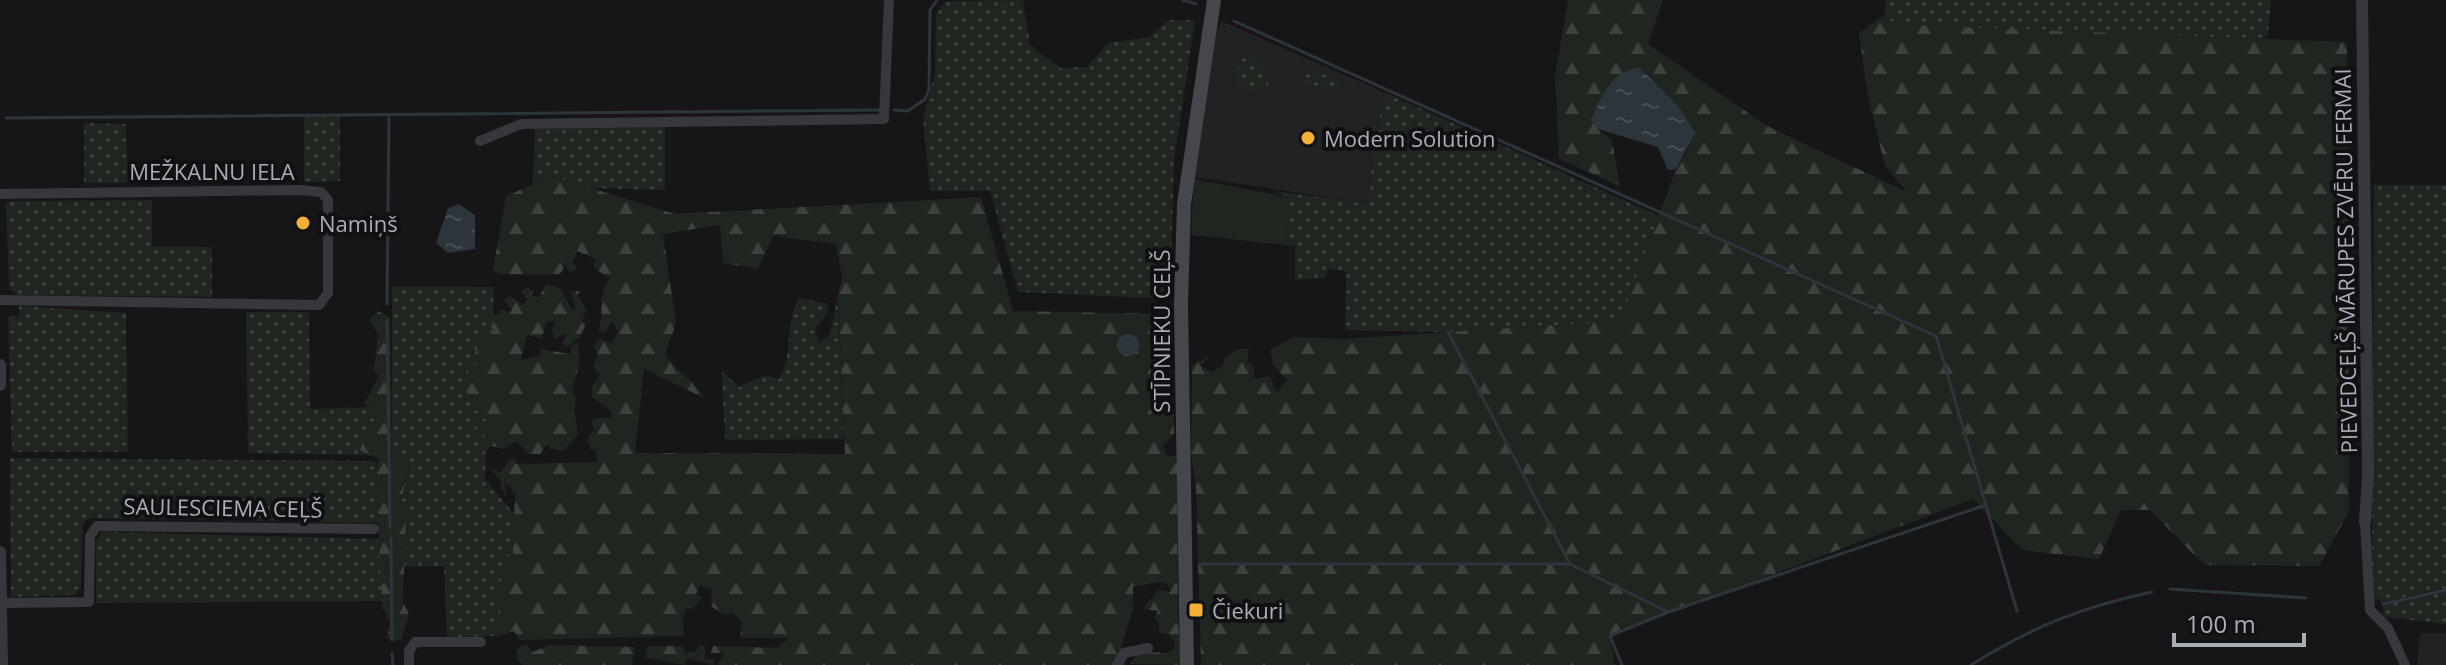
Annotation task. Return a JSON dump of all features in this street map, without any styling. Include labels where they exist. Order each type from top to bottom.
[{"type":"main road","name":"STĪPNIEKU CEĻŠ","points":[[1187,665],[1181,304],[1184,204],[1194,115],[1214,0]]},
{"type":"street","points":[[480,141],[521,124],[884,119],[889,0]]},
{"type":"street","name":"PIEVEDCEĻŠ MĀRUPES ZVĒRU FERMAI","points":[[2362,0],[2368,475],[2365,522]]},
{"type":"street","name":"MEŽKALNU IELA","points":[[0,194],[321,192],[328,200],[328,293],[319,305],[0,300]]},
{"type":"street","points":[[0,365],[0,385]]},
{"type":"street","points":[[2365,522],[2370,610],[2388,628],[2405,665]]},
{"type":"street","name":"SAULESCIEMA CEĻŠ","points":[[0,603],[89,602],[90,536],[97,526],[374,529]]},
{"type":"street","points":[[0,552],[2,665]]},
{"type":"street","points":[[409,665],[409,651],[415,642],[481,642]]},
{"type":"street","points":[[1117,665],[1124,653],[1148,648]]},
{"type":"shaded area","points":[[1221,21],[1384,92],[1366,203],[1194,177],[1216,35]]},
{"type":"shaded area","points":[[2420,633],[2446,633],[2446,665],[2417,665]]},
{"type":"green space","points":[[1023,0],[1030,45],[1060,68],[1087,67],[1108,43],[1149,37],[1168,20],[1195,20],[1174,160],[1170,299],[1018,292],[990,191],[930,191],[923,118],[935,74],[936,14],[946,1]]},
{"type":"green space","points":[[1568,0],[1663,0],[1648,44],[1767,126],[1907,192],[1885,166],[1868,97],[1859,33],[1880,18],[1906,25],[2347,42],[2349,511],[2319,566],[2204,565],[2150,510],[2121,510],[2099,559],[2022,550],[1973,499],[1610,636],[1615,665],[1201,665],[1196,489],[1191,453],[1192,365],[1210,356],[1201,366],[1212,372],[1223,366],[1225,357],[1238,349],[1249,349],[1247,362],[1253,365],[1255,379],[1270,376],[1277,392],[1287,380],[1273,365],[1270,350],[1293,337],[1343,339],[1620,321],[1676,169],[1690,146],[1679,107],[1639,67],[1598,129],[1612,140],[1620,186],[1559,159],[1555,76]]},
{"type":"green space","points":[[1886,0],[2271,0],[2268,34],[2263,39],[1906,25],[1880,18],[1885,16]]},
{"type":"green space","points":[[1245,54],[1257,58],[1269,86],[1247,92],[1237,83],[1237,65]]},
{"type":"green space","points":[[1307,67],[1339,81],[1341,90],[1303,84]]},
{"type":"green space","points":[[1384,92],[1659,216],[1620,322],[1448,332],[1345,330],[1346,271],[1328,269],[1325,278],[1295,280],[1295,246],[1286,245],[1288,197],[1273,191],[1366,203]]},
{"type":"green space","points":[[304,115],[340,116],[340,181],[304,182]]},
{"type":"green space","points":[[84,123],[126,124],[128,183],[84,183]]},
{"type":"green space","points":[[665,127],[665,190],[589,188],[552,176],[533,184],[535,129]]},
{"type":"green space","points":[[552,176],[675,214],[981,197],[1013,311],[1163,314],[1169,338],[1159,378],[1168,389],[1168,413],[1174,414],[1174,434],[1163,446],[1167,456],[1176,456],[1177,462],[1178,623],[1182,665],[1131,664],[1137,652],[1167,653],[1174,649],[1175,642],[1168,634],[1159,633],[1159,624],[1154,618],[1158,611],[1143,609],[1158,590],[1170,592],[1168,584],[1158,582],[1133,587],[1133,609],[1119,654],[1126,665],[718,665],[724,653],[711,653],[713,646],[777,648],[789,638],[740,638],[742,622],[733,613],[725,615],[712,607],[711,588],[705,589],[700,585],[696,594],[702,597],[692,610],[687,607],[683,617],[684,636],[519,640],[514,631],[499,636],[498,586],[509,562],[504,557],[513,554],[515,492],[511,493],[512,488],[504,483],[507,497],[500,487],[502,482],[488,466],[500,473],[510,459],[515,459],[516,464],[597,462],[596,451],[591,449],[587,440],[592,431],[596,433],[591,422],[596,418],[612,417],[611,411],[592,397],[592,387],[600,374],[593,367],[598,354],[593,346],[600,339],[612,343],[618,331],[612,322],[605,332],[598,331],[603,291],[610,279],[593,267],[596,259],[577,251],[573,261],[577,269],[569,273],[564,263],[558,275],[500,274],[493,270],[506,196]],"holes":[[[720,225],[723,263],[758,269],[773,236],[836,244],[842,277],[838,297],[845,454],[635,453],[644,369],[704,398],[665,355],[676,323],[663,234]]]},
{"type":"green space","points":[[1194,179],[1288,197],[1286,245],[1191,235]]},
{"type":"green space","points":[[2374,185],[2446,185],[2446,588],[2383,602],[2372,597]]},
{"type":"green space","points":[[152,200],[152,246],[212,247],[212,297],[17,295],[9,288],[6,205],[10,201]]},
{"type":"green space","points":[[546,284],[560,288],[572,310],[576,308],[570,291],[580,291],[578,294],[586,310],[582,321],[586,324],[580,337],[567,347],[562,343],[567,335],[556,339],[551,330],[556,321],[546,322],[542,339],[527,335],[521,360],[539,356],[541,349],[570,354],[571,346],[578,343],[580,362],[572,391],[576,398],[574,408],[578,435],[563,451],[551,449],[547,444],[540,454],[529,454],[516,441],[504,449],[491,446],[486,452],[479,450],[478,445],[486,438],[475,426],[481,422],[486,429],[490,412],[483,420],[463,386],[470,367],[476,365],[473,358],[481,337],[495,332],[487,323],[489,316],[500,314],[500,309],[509,313],[512,310],[504,301],[509,295],[523,305],[527,299],[521,291],[528,287],[533,292],[532,296],[539,297]]},
{"type":"green space","points":[[392,286],[494,287],[493,315],[489,316],[496,333],[476,352],[491,412],[484,434],[486,438],[480,450],[486,452],[485,479],[515,515],[514,555],[498,586],[499,636],[447,637],[444,566],[404,567],[406,516],[401,501],[409,466],[392,455]]},
{"type":"green space","points":[[838,297],[844,439],[725,440],[722,371],[739,387],[764,375],[779,379],[784,370],[794,307],[799,298],[829,304],[826,315],[815,328],[819,343],[829,336]]},
{"type":"green space","points":[[19,306],[126,313],[128,452],[12,452],[8,317],[19,316]]},
{"type":"green space","points":[[378,311],[390,318],[392,454],[409,465],[401,501],[406,516],[403,601],[409,615],[401,641],[387,639],[390,622],[382,607],[376,468],[379,459],[360,450],[368,430],[376,426],[375,408],[364,404],[379,376],[374,371],[378,333],[369,320]]},
{"type":"green space","points":[[246,312],[309,312],[310,409],[375,407],[376,426],[361,450],[371,455],[248,453]]},
{"type":"green space","points":[[10,458],[375,461],[379,523],[91,518],[83,523],[81,587],[76,595],[11,597]]},
{"type":"green space","points":[[102,532],[379,539],[382,601],[96,603],[96,541]]},
{"type":"green space","points":[[2446,590],[2446,624],[2384,617],[2383,604]]},
{"type":"green space","points":[[526,644],[533,652],[549,645],[635,647],[632,665],[523,665],[517,659],[516,650]]},
{"type":"green space","points":[[699,645],[705,645],[705,659],[714,659],[713,665],[687,658],[685,665],[645,658],[648,646],[683,646],[686,655],[689,651],[696,652]]},
{"type":"water","points":[[1639,67],[1679,107],[1695,133],[1676,169],[1668,170],[1658,147],[1598,129],[1591,120],[1608,86],[1621,74]]},
{"type":"water","points":[[459,204],[475,215],[475,249],[448,253],[436,243],[448,208]]},
{"type":"water","points":[[1128,334],[1136,337],[1139,345],[1136,353],[1128,356],[1120,353],[1117,345],[1120,337]]},
{"type":"waterway","points":[[894,110],[908,111],[925,99],[929,89],[930,10],[937,0]]},
{"type":"waterway","points":[[1183,0],[1196,4]]},
{"type":"waterway","points":[[1234,21],[1936,336],[2017,611]]},
{"type":"waterway","points":[[6,118],[883,110]]},
{"type":"waterway","points":[[387,304],[389,115]]},
{"type":"waterway","points":[[387,320],[390,528]]},
{"type":"waterway","points":[[1448,332],[1570,564]]},
{"type":"waterway","points":[[1622,665],[1610,636],[1668,612],[1986,505]]},
{"type":"waterway","points":[[391,538],[392,640]]},
{"type":"waterway","points":[[1201,564],[1570,564],[1668,612]]},
{"type":"waterway","points":[[2170,589],[2306,598]]},
{"type":"waterway","points":[[2383,604],[2446,590]]},
{"type":"waterway","points":[[1971,665],[2058,620],[2102,604],[2152,592]]},
{"type":"waterway","points":[[392,654],[393,665]]},
{"type":"place","name":"Modern Solution","points":[[1308,138]]},
{"type":"place","name":"Namiņš","points":[[303,223]]},
{"type":"place","name":"Čiekuri","points":[[1196,610]]}]
